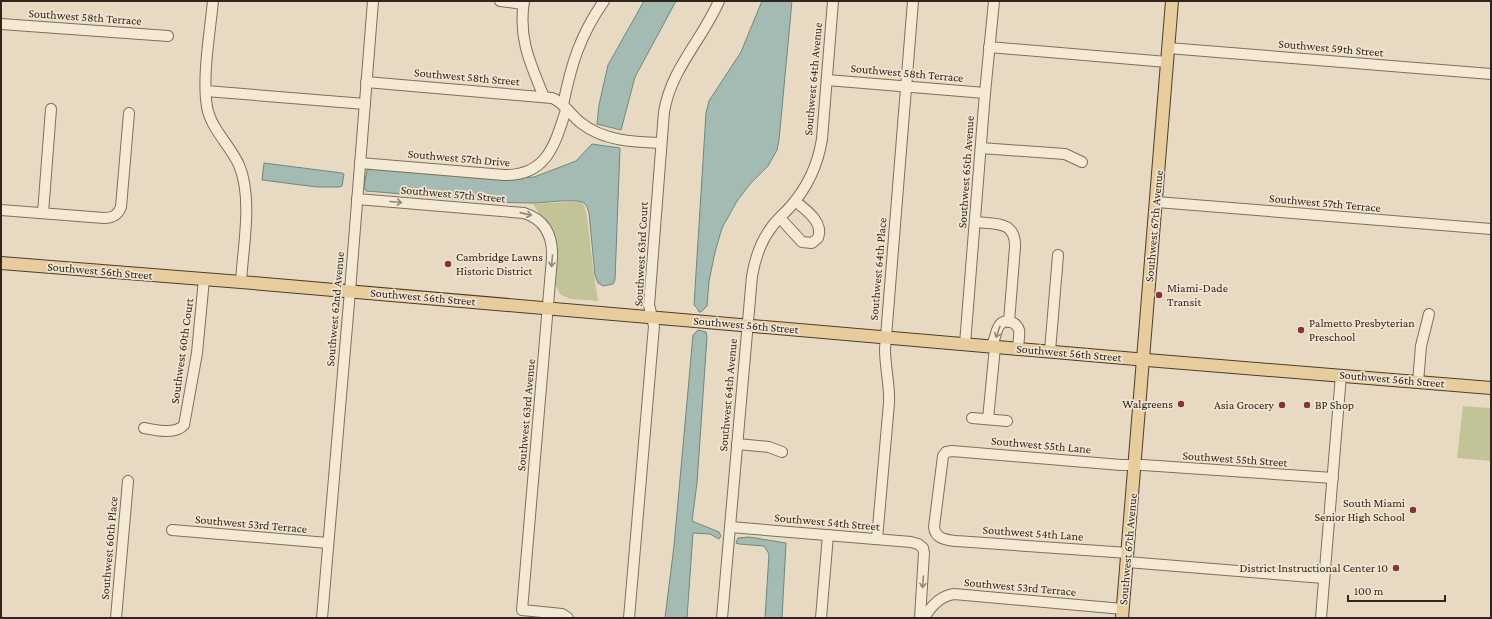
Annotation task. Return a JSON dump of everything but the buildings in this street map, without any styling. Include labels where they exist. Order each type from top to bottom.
[{"type":"main road","name":"Southwest 67th Avenue","points":[[1123,614],[1172,1]]},
{"type":"main road","name":"Southwest 56th Street","points":[[1,263],[350,291],[1144,360],[1491,388]]},
{"type":"street","points":[[212,1],[207,67],[207,108],[211,120],[237,161],[245,186],[246,214],[241,282]]},
{"type":"street","name":"Southwest 62nd Avenue","points":[[322,618],[373,1]]},
{"type":"street","points":[[500,1],[524,2],[522,21],[525,46],[530,64],[544,97]]},
{"type":"street","points":[[564,107],[571,68],[576,54],[586,32],[604,1]]},
{"type":"street","name":"Southwest 63rd Court","points":[[629,618],[654,334],[654,326],[649,305],[665,108],[672,83],[705,30],[719,1]]},
{"type":"street","name":"Southwest 64th Avenue","points":[[722,618],[752,276],[755,262],[768,233],[795,201],[812,174],[818,156],[822,139],[833,1]]},
{"type":"street","name":"Southwest 64th Place","points":[[877,539],[889,403],[889,386],[885,358],[886,337],[913,1]]},
{"type":"street","name":"Southwest 65th Avenue","points":[[965,344],[980,148],[994,1]]},
{"type":"street","name":"Southwest 58th Terrace","points":[[1,24],[168,36]]},
{"type":"street","points":[[989,47],[1167,62]]},
{"type":"street","name":"Southwest 59th Street","points":[[1168,48],[1491,74]]},
{"type":"street","name":"Southwest 58th Terrace","points":[[827,80],[985,93]]},
{"type":"street","name":"Southwest 58th Street","points":[[366,82],[557,99],[585,126],[605,136],[626,140],[661,143]]},
{"type":"street","points":[[206,92],[365,104]]},
{"type":"street","name":"Southwest 57th Drive","points":[[360,163],[504,176],[520,175],[529,171],[540,163],[551,150],[558,135],[564,107]]},
{"type":"street","points":[[43,214],[51,109]]},
{"type":"street","points":[[1,210],[104,218],[110,218],[117,215],[121,204],[129,114]]},
{"type":"street","points":[[980,148],[1065,154],[1082,162]]},
{"type":"street","name":"Southwest 57th Street","points":[[357,199],[524,213],[535,217],[544,224]]},
{"type":"street","points":[[780,218],[802,242],[812,243],[818,238],[820,232],[818,223],[795,201]]},
{"type":"street","name":"Southwest 57th Terrace","points":[[1157,202],[1491,229]]},
{"type":"street","points":[[975,222],[1004,225],[1014,234],[1015,246],[1009,322]]},
{"type":"street","name":"Southwest 63rd Avenue","points":[[544,224],[550,234],[553,251],[522,610],[562,614],[568,618]]},
{"type":"street","points":[[1050,351],[1058,255]]},
{"type":"street","name":"Southwest 60th Court","points":[[144,428],[177,430],[183,427],[196,362],[204,279]]},
{"type":"street","points":[[1418,382],[1421,346],[1429,314]]},
{"type":"street","points":[[988,419],[993,346],[1000,326],[1003,323],[1014,323],[1019,330],[1018,349]]},
{"type":"street","points":[[1320,618],[1341,376]]},
{"type":"street","points":[[972,418],[1007,421]]},
{"type":"street","points":[[737,444],[769,447],[782,452]]},
{"type":"street","name":"Southwest 55th Lane","points":[[937,535],[934,531],[934,527],[941,462],[944,453],[952,451],[1135,465]]},
{"type":"street","name":"Southwest 55th Street","points":[[1135,465],[1333,478]]},
{"type":"street","name":"Southwest 60th Place","points":[[116,618],[128,481]]},
{"type":"street","name":"Southwest 54th Street","points":[[730,527],[911,542],[922,546],[924,556],[920,618]]},
{"type":"street","name":"Southwest 53rd Terrace","points":[[172,530],[328,544]]},
{"type":"street","points":[[821,618],[828,535]]},
{"type":"street","name":"Southwest 54th Lane","points":[[937,535],[946,540],[1127,558]]},
{"type":"street","points":[[1127,558],[1324,578]]},
{"type":"street","name":"Southwest 53rd Terrace","points":[[924,618],[938,600],[945,596],[954,594],[1123,614]]},
{"type":"green space","points":[[580,202],[584,205],[587,216],[598,301],[571,299],[561,295],[553,280],[545,222],[533,204]]},
{"type":"green space","points":[[1463,406],[1491,408],[1491,461],[1457,458]]},
{"type":"water","points":[[644,1],[676,1],[635,77],[621,130],[597,124],[599,105],[608,65]]},
{"type":"water","points":[[762,1],[792,1],[777,150],[768,166],[750,184],[737,201],[722,228],[709,281],[707,306],[699,312],[694,305],[706,113],[709,101],[741,52]]},
{"type":"water","points":[[592,144],[620,148],[615,280],[613,284],[603,286],[598,283],[595,275],[589,213],[587,206],[584,203],[560,201],[512,203],[470,200],[366,191],[364,187],[367,170],[375,169],[503,179],[534,177],[576,161]]},
{"type":"water","points":[[264,163],[342,173],[344,174],[342,186],[317,187],[262,180]]},
{"type":"water","points":[[698,330],[706,332],[707,337],[697,483],[692,521],[719,532],[721,536],[719,539],[710,534],[693,533],[687,618],[665,618],[674,546],[693,335]]},
{"type":"water","points":[[749,537],[786,543],[782,618],[765,618],[769,554],[764,546],[736,543],[738,538]]},
{"type":"place","name":"Cambridge Lawns Historic District","points":[[448,264]]},
{"type":"place","name":"Miami-Dade Transit","points":[[1159,295]]},
{"type":"place","name":"Palmetto Presbyterian Preschool","points":[[1301,330]]},
{"type":"place","name":"Walgreens","points":[[1181,404]]},
{"type":"place","name":"Asia Grocery","points":[[1282,405]]},
{"type":"place","name":"BP Shop","points":[[1307,405]]},
{"type":"place","name":"South Miami Senior High School","points":[[1413,510]]},
{"type":"place","name":"District Instructional Center 10","points":[[1396,568]]}]
